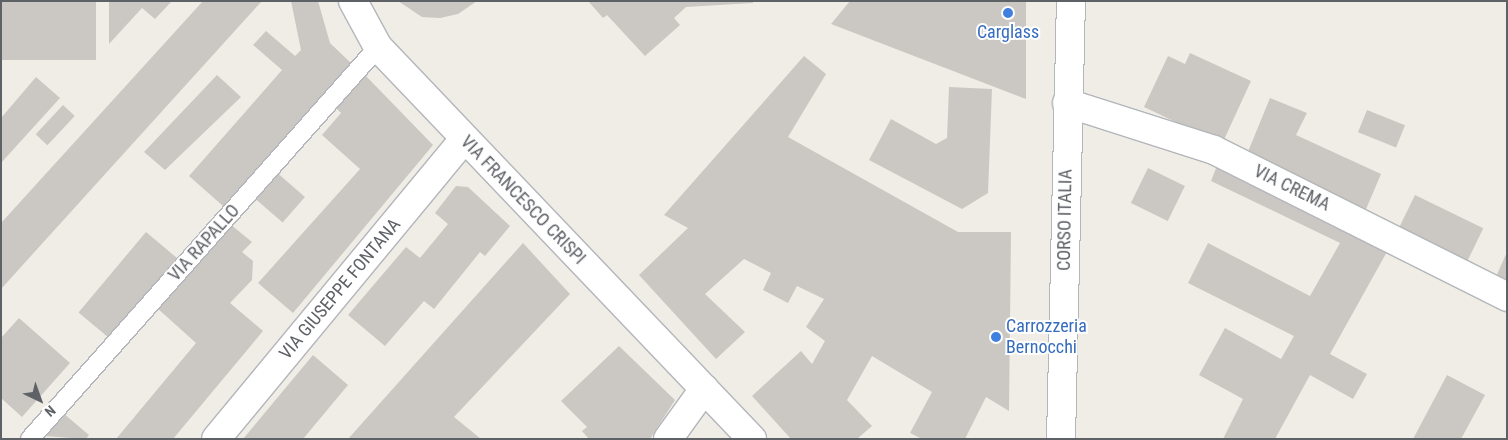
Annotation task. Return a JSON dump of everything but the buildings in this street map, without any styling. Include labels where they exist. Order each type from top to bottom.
[{"type":"street","name":"VIA FRANCESCO CRISPI","points":[[353,1],[378,47],[752,439]]},
{"type":"street","name":"CORSO ITALIA","points":[[1061,439],[1071,1]]},
{"type":"street","name":"VIA CREMA","points":[[1068,104],[1214,150],[1507,297]]},
{"type":"street","name":"VIA GIUSEPPE FONTANA","points":[[216,439],[464,139]]},
{"type":"street","points":[[668,439],[704,389]]},
{"type":"lane","name":"VIA RAPALLO","points":[[30,439],[378,47]]},
{"type":"place","name":"Carglass","points":[[1008,13]]},
{"type":"place","name":"Carrozzeria Bernocchi","points":[[996,337]]}]
